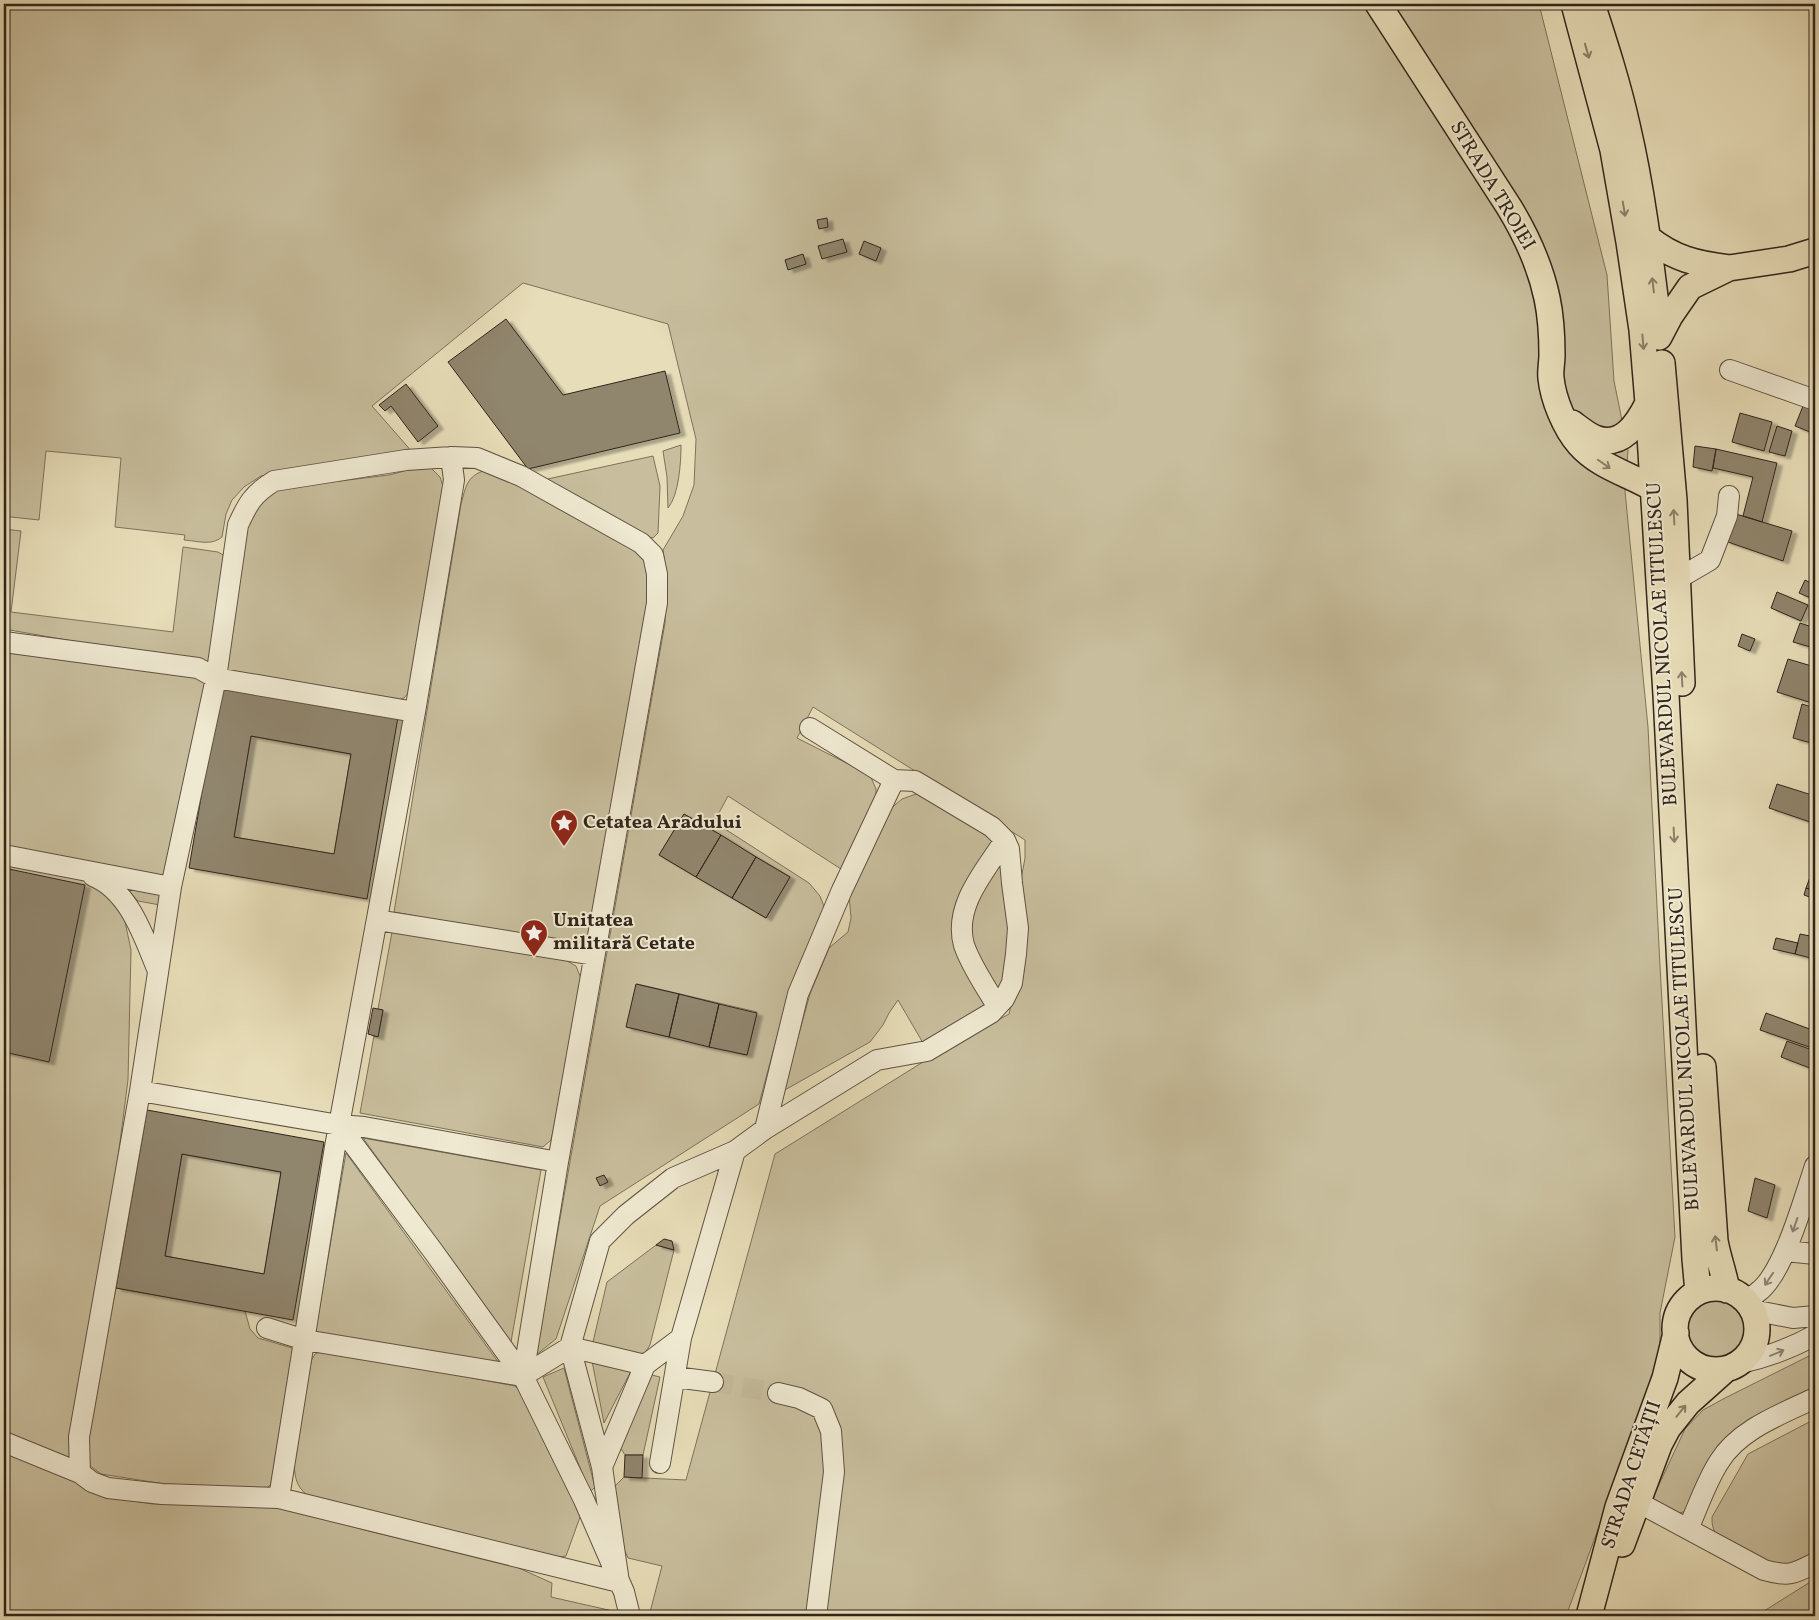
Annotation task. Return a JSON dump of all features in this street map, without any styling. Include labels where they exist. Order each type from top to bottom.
[{"type":"main road","name":"STRADA TROIEI","points":[[1378,4],[1513,213],[1536,260],[1547,299],[1551,334],[1551,378],[1561,415],[1579,444],[1606,466],[1654,489]]},
{"type":"main road","name":"BULEVARDUL NICOLAE TITULESCU","points":[[1574,4],[1613,150],[1641,320],[1654,489],[1698,1292]]},
{"type":"main road","name":"BULEVARDUL NICOLAE TITULESCU","points":[[1592,4],[1627,125],[1648,238],[1660,337],[1674,500],[1689,817],[1715,1241],[1718,1258],[1741,1300]]},
{"type":"main road","points":[[1648,238],[1660,248],[1685,260],[1696,264],[1729,268],[1789,259],[1815,251]]},
{"type":"main road","points":[[1660,337],[1670,316],[1690,288],[1729,268]]},
{"type":"main road","points":[[1561,415],[1597,439],[1612,441],[1631,431],[1638,424],[1648,403]]},
{"type":"main road","points":[[1698,1292],[1713,1288],[1741,1300]]},
{"type":"main road","name":"STRADA CETĂȚII","points":[[1589,1616],[1618,1507],[1665,1378],[1679,1312],[1687,1301],[1698,1292]]},
{"type":"main road","name":"STRADA CETĂȚII","points":[[1593,1616],[1639,1502],[1659,1445],[1668,1428],[1688,1403],[1732,1366],[1745,1358],[1755,1340],[1756,1325],[1741,1300]]},
{"type":"main road","name":"STRADA CETĂȚII","points":[[1676,1333],[1682,1352],[1689,1360],[1707,1369],[1716,1370],[1732,1366]]},
{"type":"street","points":[[1730,370],[1815,400]]},
{"type":"street","points":[[279,1498],[339,1125],[378,920],[454,480],[451,457]]},
{"type":"street","points":[[80,1473],[78,1438],[140,1091],[171,887],[216,678],[238,525],[258,491],[274,481],[406,460],[451,457],[478,458],[522,476],[641,543],[653,555],[658,574],[658,603],[558,1162],[523,1376]]},
{"type":"street","points":[[1686,574],[1710,560],[1727,516],[1729,496]]},
{"type":"street","points":[[4,642],[198,668],[216,678],[415,712]]},
{"type":"street","points":[[619,1582],[602,1467],[570,1347],[600,1241],[626,1215],[672,1178],[735,1151],[877,1060],[927,1051],[991,1013],[1004,999],[1012,982],[1018,928],[1009,849],[1005,840],[992,828],[915,781],[894,780],[810,728]]},
{"type":"street","points":[[765,1130],[798,994],[842,890],[894,780]]},
{"type":"street","points":[[997,1006],[970,959],[964,944],[961,928],[963,911],[970,895],[1005,840]]},
{"type":"street","points":[[4,855],[171,887]]},
{"type":"street","points":[[78,869],[100,878],[113,888],[126,903],[140,928],[158,971]]},
{"type":"street","points":[[378,920],[594,956]]},
{"type":"street","points":[[140,1091],[339,1125],[364,1127],[558,1162]]},
{"type":"street","points":[[339,1125],[433,1250],[523,1376],[584,1500],[628,1604],[630,1616]]},
{"type":"street","points":[[660,1463],[681,1338],[735,1151]]},
{"type":"street","points":[[1741,1300],[1760,1292],[1785,1251],[1815,1166]]},
{"type":"street","points":[[1785,1251],[1815,1254]]},
{"type":"street","points":[[1741,1300],[1793,1318],[1815,1316]]},
{"type":"street","points":[[267,1328],[304,1340],[523,1376],[570,1347],[645,1365]]},
{"type":"street","name":"STRADA CETĂȚII","points":[[1732,1366],[1760,1359],[1815,1336]]},
{"type":"street","points":[[602,1467],[645,1365],[681,1338]]},
{"type":"street","points":[[674,1377],[713,1382]]},
{"type":"street","points":[[778,1393],[799,1398],[822,1409],[831,1432],[834,1472],[816,1616]]},
{"type":"street","points":[[1688,1529],[1718,1462],[1727,1450],[1742,1437],[1767,1422],[1815,1398]]},
{"type":"street","points":[[1656,1400],[1657,1413],[1655,1424],[1634,1480],[1634,1495],[1639,1502],[1764,1570],[1782,1575],[1798,1572],[1815,1563]]},
{"type":"street","points":[[4,1442],[80,1473],[92,1482],[108,1488],[162,1494],[279,1498],[619,1582]]},
{"type":"shaded area","points":[[4,4],[1539,4],[1607,275],[1614,381],[1628,450],[1625,491],[1648,727],[1675,1237],[1660,1313],[1660,1362],[1566,1616],[649,1616],[662,1566],[628,1558],[619,1538],[614,1487],[624,1477],[686,1480],[775,1154],[931,1057],[1009,1014],[1016,984],[1019,890],[1025,858],[1025,840],[813,707],[797,738],[870,775],[876,789],[876,802],[844,871],[728,796],[714,822],[809,883],[820,896],[825,909],[786,1003],[759,1104],[600,1206],[556,1339],[536,1355],[665,623],[667,579],[663,550],[683,516],[694,485],[696,439],[668,324],[523,283],[372,406],[414,454],[285,471],[261,476],[244,487],[232,500],[226,514],[222,537],[218,540],[204,542],[184,540],[185,535],[115,527],[121,458],[46,451],[39,520],[11,517],[5,512],[6,481],[4,471]],"holes":[[[684,814],[790,877],[766,918],[659,855]],[[637,984],[757,1012],[747,1055],[627,1027]]]},
{"type":"shaded area","points":[[681,445],[677,487],[668,508],[667,477],[663,451]]},
{"type":"shaded area","points":[[653,456],[660,486],[658,533],[653,538],[644,536],[543,480]]},
{"type":"shaded area","points":[[420,467],[431,468],[440,477],[444,489],[410,691],[404,698],[397,700],[226,673],[247,526],[267,494],[283,488],[389,475]]},
{"type":"shaded area","points":[[486,470],[497,472],[636,548],[648,565],[652,584],[587,948],[394,912],[461,504],[468,483],[474,475]]},
{"type":"shaded area","points":[[4,529],[21,531],[11,612],[173,632],[183,547],[218,552],[225,556],[210,665],[4,629]]},
{"type":"shaded area","points":[[4,648],[193,671],[206,683],[166,872],[160,877],[4,851]]},
{"type":"shaded area","points":[[251,736],[351,754],[334,854],[234,837]]},
{"type":"shaded area","points":[[916,794],[927,795],[997,841],[957,942],[986,1009],[923,1043],[898,1000],[870,1042],[783,1091],[810,994],[829,948],[848,932],[851,918],[849,894],[889,810],[902,799]]},
{"type":"shaded area","points":[[1004,850],[1011,943],[999,997],[972,953],[971,906]]},
{"type":"shaded area","points":[[4,861],[79,875],[97,884],[123,912],[131,950],[128,1080],[108,1235],[69,1462],[4,1436]]},
{"type":"shaded area","points":[[123,884],[162,892],[160,905],[138,901]]},
{"type":"shaded area","points":[[392,932],[558,956],[576,966],[582,981],[566,1075],[551,1140],[543,1147],[360,1113],[374,1036],[378,1036],[383,1010],[378,1009]]},
{"type":"shaded area","points":[[363,1138],[541,1170],[511,1342]]},
{"type":"shaded area","points":[[346,1153],[501,1366],[315,1333]]},
{"type":"shaded area","points":[[182,1154],[281,1172],[264,1274],[165,1256]]},
{"type":"shaded area","points":[[656,1245],[674,1250],[650,1345],[645,1353],[636,1354],[593,1342],[607,1282]]},
{"type":"shaded area","points":[[116,1288],[245,1311],[250,1329],[258,1338],[299,1350],[274,1481],[268,1487],[251,1491],[165,1484],[101,1474],[85,1462],[83,1453]]},
{"type":"shaded area","points":[[1716,1298],[1732,1303],[1737,1307],[1741,1312],[1746,1328],[1741,1344],[1737,1349],[1732,1353],[1716,1358],[1700,1353],[1695,1349],[1691,1344],[1686,1328],[1691,1312],[1695,1307],[1700,1303]]},
{"type":"shaded area","points":[[324,1350],[515,1386],[523,1394],[579,1507],[580,1517],[566,1556],[554,1558],[309,1497],[297,1482],[294,1462],[311,1361],[315,1354]]},
{"type":"shaded area","points":[[1815,1353],[1815,1389],[1762,1415],[1690,1508],[1675,1514],[1649,1506],[1685,1429],[1703,1410]]},
{"type":"shaded area","points":[[592,1361],[631,1371],[604,1423]]},
{"type":"shaded area","points":[[564,1368],[595,1487],[590,1492],[543,1377]]},
{"type":"shaded area","points":[[648,1374],[660,1377],[643,1455],[625,1455],[620,1447]]},
{"type":"shaded area","points":[[1815,1419],[1815,1555],[1793,1564],[1778,1565],[1745,1551],[1715,1532],[1712,1517],[1748,1454]]},
{"type":"shaded area","points":[[4,1448],[71,1476],[107,1497],[153,1504],[276,1506],[373,1532],[512,1565],[552,1583],[551,1597],[635,1616],[4,1616]]},
{"type":"shaded area","points":[[1815,1579],[1815,1616],[1756,1616]]},
{"type":"building","points":[[827,218],[828,227],[819,229],[817,220]]},
{"type":"building","points":[[843,239],[847,252],[822,259],[818,246]]},
{"type":"building","points":[[864,241],[881,248],[876,261],[859,254]]},
{"type":"building","points":[[803,254],[806,264],[788,270],[785,260]]},
{"type":"building","points":[[506,319],[563,395],[665,371],[680,433],[528,469],[448,362]]},
{"type":"building","points":[[406,384],[438,426],[418,442],[391,406],[385,411],[379,405]]},
{"type":"building","points":[[1803,406],[1815,411],[1815,434],[1795,426]]},
{"type":"building","points":[[1740,413],[1772,422],[1764,451],[1732,442]]},
{"type":"building","points":[[1777,426],[1792,431],[1785,456],[1769,452]]},
{"type":"building","points":[[1695,446],[1716,449],[1712,471],[1693,467]]},
{"type":"building","points":[[1716,449],[1777,463],[1762,522],[1743,516],[1753,477],[1713,468]]},
{"type":"building","points":[[1736,514],[1792,531],[1783,561],[1725,541]]},
{"type":"building","points":[[1805,580],[1815,585],[1815,600],[1799,593]]},
{"type":"building","points":[[1777,592],[1808,605],[1801,621],[1771,608]]},
{"type":"building","points":[[1800,623],[1815,628],[1814,648],[1793,642]]},
{"type":"building","points":[[1742,634],[1755,639],[1750,651],[1738,646]]},
{"type":"building","points":[[1788,659],[1815,667],[1815,704],[1777,692]]},
{"type":"building","points":[[220,686],[398,717],[367,899],[189,868]],"holes":[[[251,736],[351,754],[334,854],[234,837]]]},
{"type":"building","points":[[1802,704],[1815,708],[1815,744],[1793,738]]},
{"type":"building","points":[[1777,784],[1815,796],[1815,805],[1810,822],[1769,808]]},
{"type":"building","points":[[684,814],[721,835],[696,877],[659,855]]},
{"type":"building","points":[[721,835],[756,857],[732,898],[696,877]]},
{"type":"building","points":[[756,857],[790,877],[766,918],[732,898]]},
{"type":"building","points":[[1815,864],[1815,891],[1806,888]]},
{"type":"building","points":[[4,868],[85,885],[49,1062],[4,1052]]},
{"type":"building","points":[[1806,888],[1815,891],[1815,899],[1804,895]]},
{"type":"building","points":[[1800,934],[1815,937],[1815,959],[1795,954]]},
{"type":"building","points":[[1776,938],[1798,943],[1795,954],[1773,949]]},
{"type":"building","points":[[636,984],[679,994],[669,1037],[626,1027]]},
{"type":"building","points":[[679,994],[719,1004],[709,1047],[669,1037]]},
{"type":"building","points":[[719,1004],[757,1013],[747,1055],[709,1047]]},
{"type":"building","points":[[373,1008],[383,1010],[378,1037],[368,1034]]},
{"type":"building","points":[[1766,1013],[1815,1031],[1815,1049],[1760,1030]]},
{"type":"building","points":[[1787,1041],[1815,1051],[1815,1070],[1781,1057]]},
{"type":"building","points":[[147,1110],[324,1142],[293,1320],[116,1288]],"holes":[[[182,1154],[281,1172],[264,1274],[165,1256]]]},
{"type":"building","points":[[604,1175],[608,1182],[600,1186],[596,1178]]},
{"type":"building","points":[[1755,1178],[1775,1185],[1767,1218],[1748,1211]]},
{"type":"building","points":[[664,1239],[672,1241],[674,1250],[656,1245]]},
{"type":"building","points":[[625,1455],[643,1455],[642,1478],[624,1477]]},
{"type":"tunnel","points":[[713,1382],[778,1393]]},
{"type":"place","name":"Cetatea Aradului","points":[[564,847]]},
{"type":"place","name":"Unitatea militară Cetate","points":[[534,957]]}]
